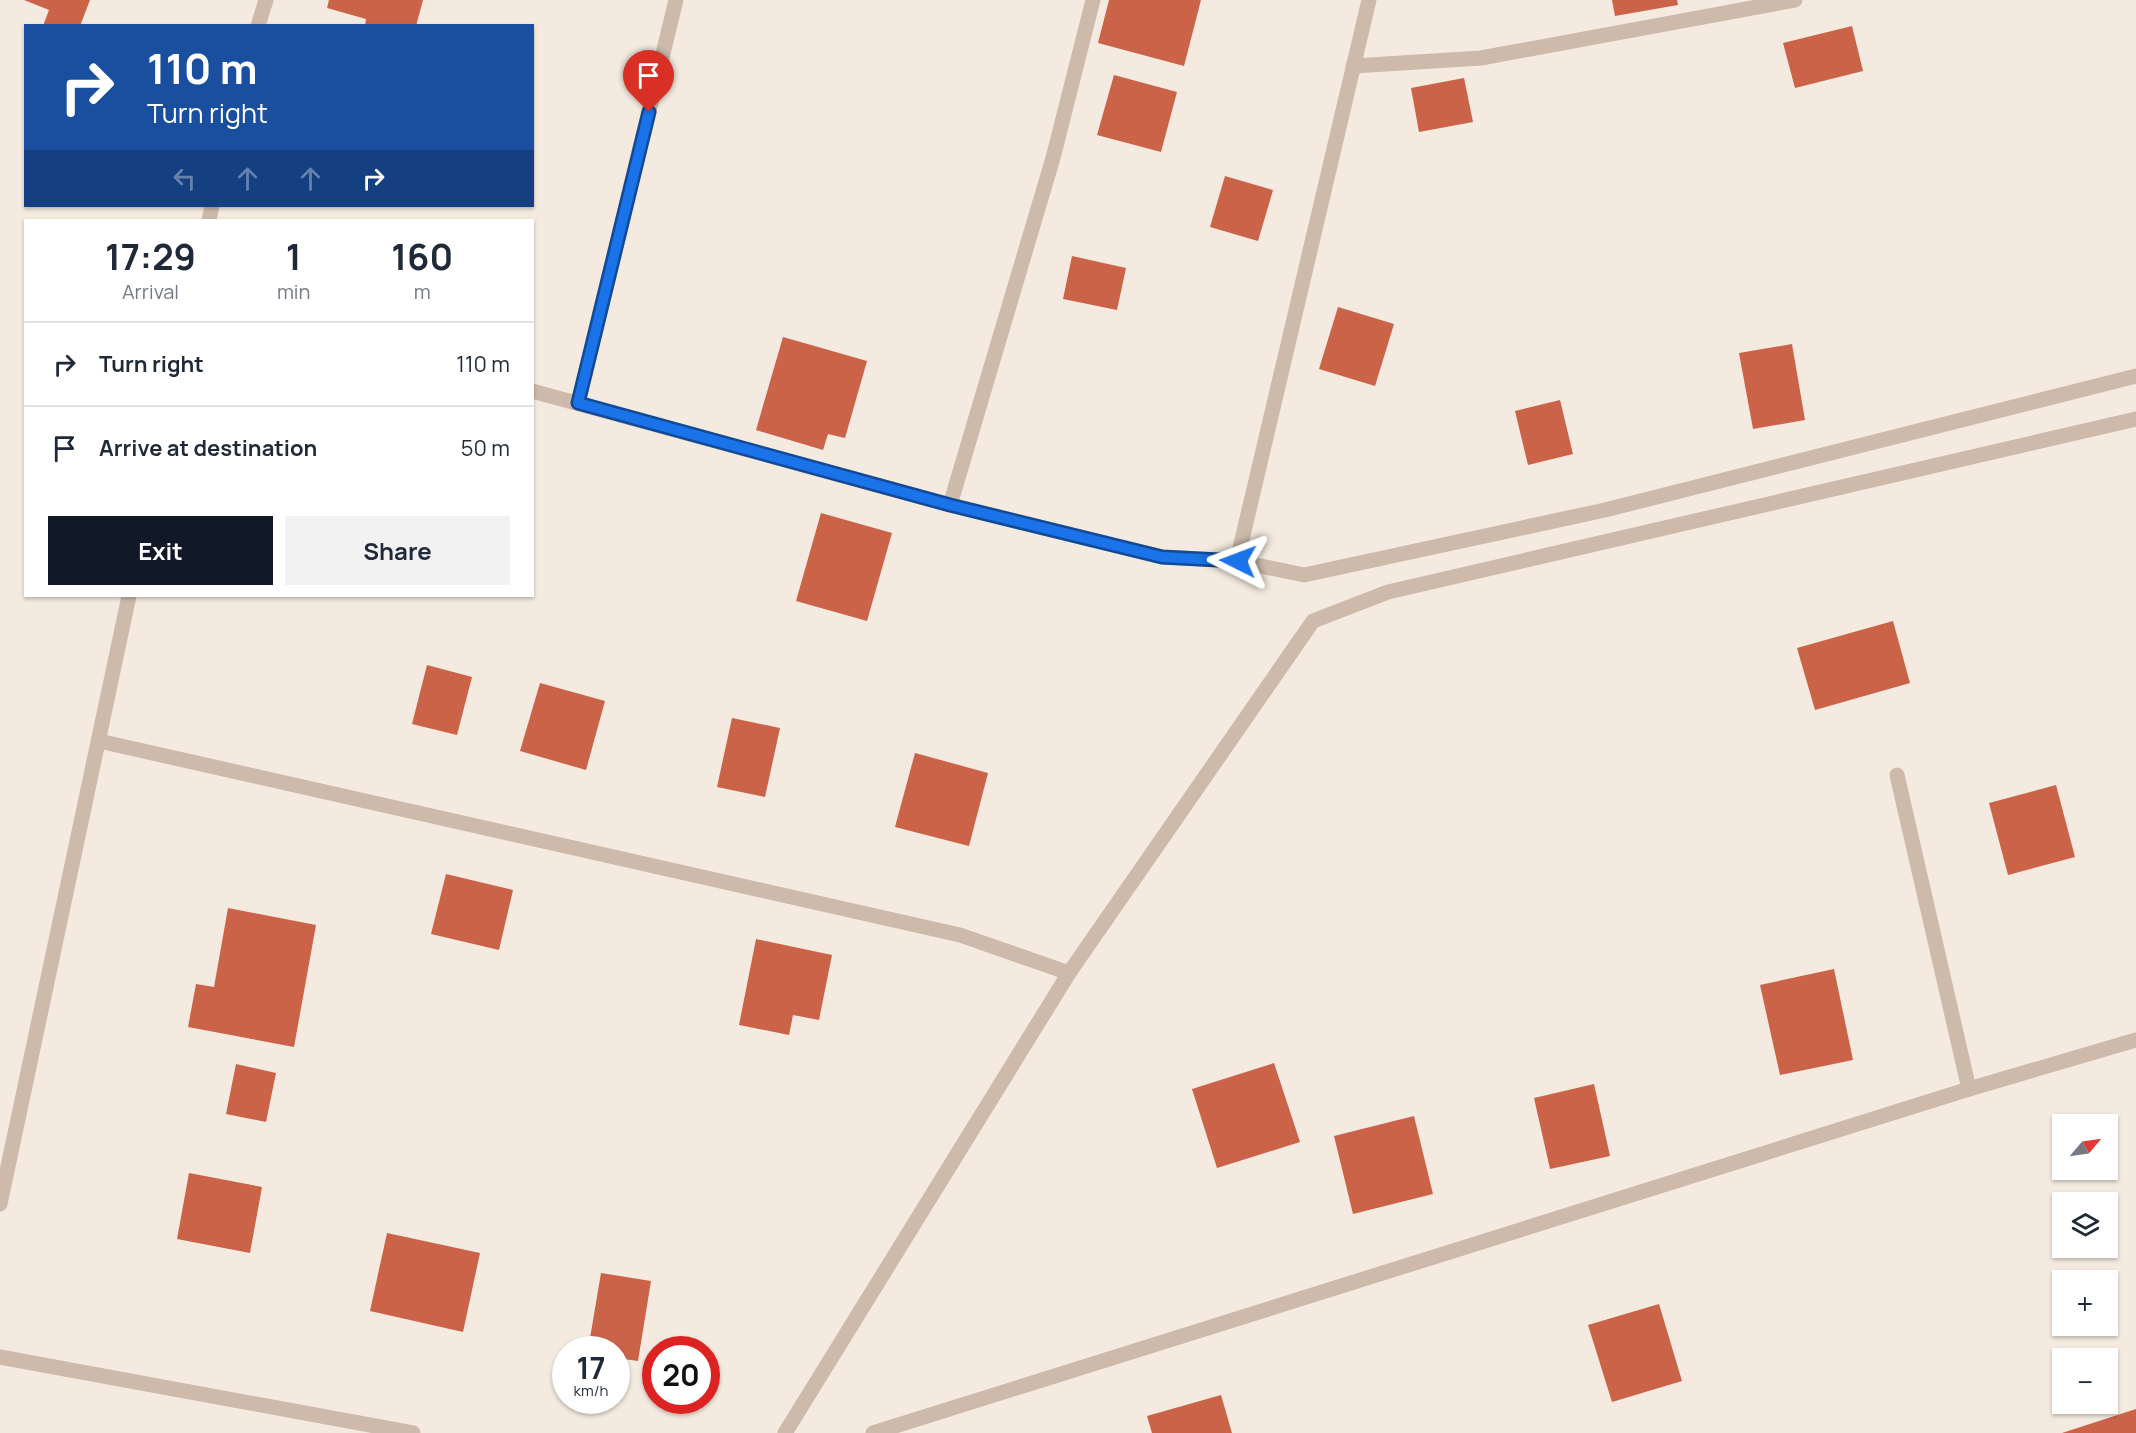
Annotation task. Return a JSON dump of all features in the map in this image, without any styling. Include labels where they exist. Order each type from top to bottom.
[{"type":"lane","points":[[259,24],[266,0]]},
{"type":"lane","points":[[578,403],[676,0]]},
{"type":"lane","points":[[950,505],[1053,158],[1093,0]]},
{"type":"lane","points":[[1238,561],[1369,0]]},
{"type":"lane","points":[[1353,66],[1481,58],[1795,0]]},
{"type":"lane","points":[[534,392],[950,505],[1162,557],[1238,561],[1304,575],[1605,510],[2136,376]]},
{"type":"lane","points":[[785,1433],[1069,974],[1313,621],[1388,592],[2136,419]]},
{"type":"lane","points":[[0,1204],[129,597]]},
{"type":"lane","points":[[99,741],[960,935],[1069,974]]},
{"type":"lane","points":[[1897,775],[1968,1089]]},
{"type":"lane","points":[[873,1433],[1968,1089],[2136,1040]]},
{"type":"lane","points":[[0,1357],[413,1433]]},
{"type":"building","points":[[24,0],[90,0],[81,24],[44,24],[49,10]]},
{"type":"building","points":[[329,0],[423,0],[417,24],[365,24],[366,19],[327,8]]},
{"type":"building","points":[[1109,0],[1201,0],[1184,66],[1098,43]]},
{"type":"building","points":[[1612,0],[1677,0],[1678,5],[1615,16]]},
{"type":"building","points":[[1852,26],[1863,71],[1795,88],[1783,43]]},
{"type":"building","points":[[1114,75],[1177,92],[1161,152],[1097,135]]},
{"type":"building","points":[[1464,78],[1473,122],[1419,132],[1411,88]]},
{"type":"building","points":[[1225,176],[1273,190],[1258,241],[1210,227]]},
{"type":"building","points":[[1072,256],[1126,268],[1117,310],[1063,299]]},
{"type":"building","points":[[1338,307],[1394,324],[1375,386],[1319,369]]},
{"type":"building","points":[[783,337],[867,361],[845,438],[828,434],[823,450],[756,430]]},
{"type":"building","points":[[1792,344],[1805,420],[1753,429],[1739,353]]},
{"type":"building","points":[[1560,400],[1573,454],[1528,465],[1515,411]]},
{"type":"building","points":[[821,513],[892,533],[867,621],[796,601]]},
{"type":"building","points":[[1893,621],[1910,683],[1815,710],[1797,648]]},
{"type":"building","points":[[427,665],[472,677],[457,735],[412,724]]},
{"type":"building","points":[[540,683],[605,701],[586,770],[520,751]]},
{"type":"building","points":[[732,718],[780,728],[765,797],[717,787]]},
{"type":"building","points":[[915,753],[988,773],[969,846],[895,827]]},
{"type":"building","points":[[2056,785],[2075,857],[2008,875],[1989,803]]},
{"type":"building","points":[[446,874],[513,890],[499,950],[431,934]]},
{"type":"building","points":[[228,908],[316,925],[294,1047],[188,1027],[196,984],[214,987]]},
{"type":"building","points":[[756,939],[832,955],[819,1020],[793,1015],[789,1035],[739,1025]]},
{"type":"building","points":[[1834,969],[1853,1060],[1780,1075],[1760,985]]},
{"type":"building","points":[[1274,1063],[1300,1142],[1217,1168],[1192,1089]]},
{"type":"building","points":[[236,1064],[276,1073],[266,1122],[226,1114]]},
{"type":"building","points":[[1594,1084],[1610,1156],[1550,1169],[1534,1098]]},
{"type":"building","points":[[1414,1116],[1433,1194],[1353,1214],[1334,1136]]},
{"type":"building","points":[[189,1173],[262,1187],[250,1253],[177,1239]]},
{"type":"building","points":[[387,1233],[480,1253],[463,1332],[370,1311]]},
{"type":"building","points":[[601,1273],[651,1281],[638,1361],[630,1360],[630,1336],[590,1336]]},
{"type":"building","points":[[1659,1304],[1682,1381],[1612,1402],[1588,1325]]},
{"type":"building","points":[[1221,1395],[1232,1433],[1152,1433],[1147,1416]]},
{"type":"building","points":[[2136,1409],[2136,1433],[2062,1433]]},
{"type":"route","points":[[649,112],[578,403],[950,505],[1162,557],[1238,561]]}]
